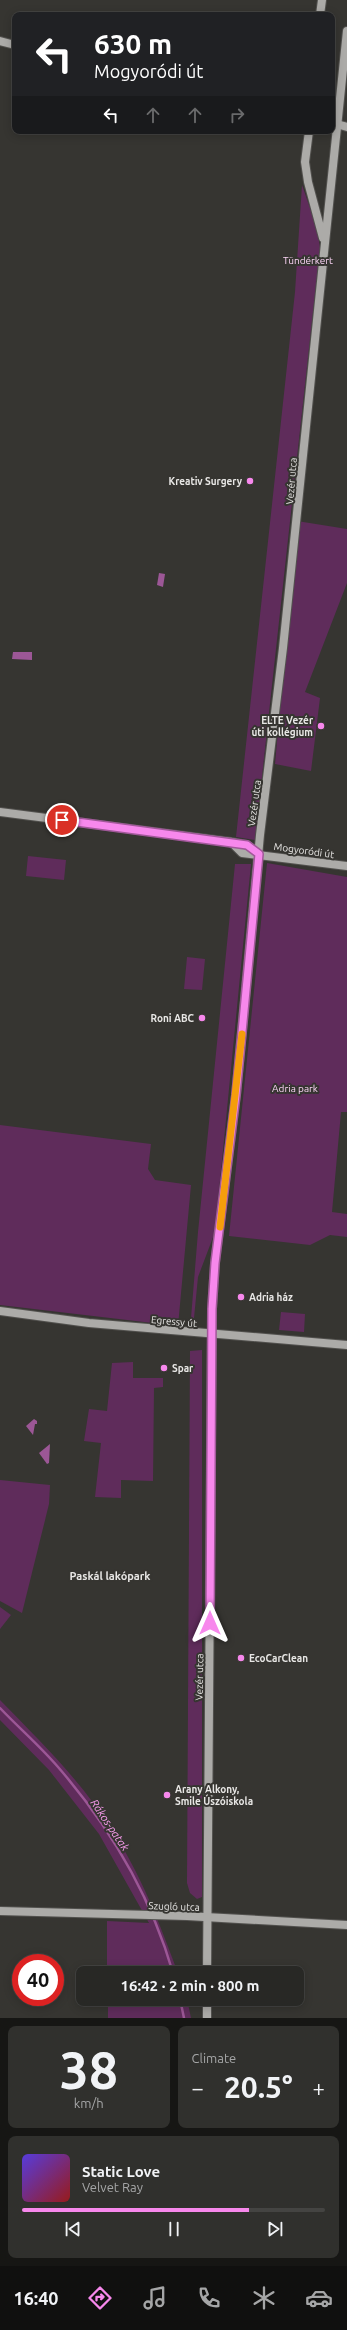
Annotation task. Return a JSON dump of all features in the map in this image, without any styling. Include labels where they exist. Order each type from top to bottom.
[{"type":"street","points":[[320,12],[322,0]]},
{"type":"street","name":"Vezér utca","points":[[335,116],[347,31]]},
{"type":"street","points":[[0,41],[12,44]]},
{"type":"street","points":[[335,123],[347,127]]},
{"type":"street","name":"Vezér utca","points":[[309,134],[305,162],[308,182],[325,242]]},
{"type":"street","name":"Vezér utca","points":[[207,1966],[210,1334],[215,1263],[236,1095],[259,854],[284,640],[325,242],[333,134]]},
{"type":"street","points":[[312,198],[319,202],[329,196]]},
{"type":"street","name":"Mogyoródi út","points":[[0,812],[231,842],[247,845],[259,854],[347,866]]},
{"type":"street","name":"Egressy út","points":[[0,1311],[89,1323],[347,1345]]},
{"type":"street","name":"Szugló utca","points":[[0,1911],[160,1915],[347,1926]]},
{"type":"street","points":[[207,2006],[207,2018]]},
{"type":"green space","name":"Tündérkert","points":[[302,185],[317,228],[320,248],[255,840],[236,837],[295,292]]},
{"type":"green space","points":[[297,521],[347,529],[347,583],[305,692],[320,698],[311,771],[275,764]]},
{"type":"green space","points":[[28,856],[66,860],[64,880],[26,876]]},
{"type":"green space","name":"Adria park","points":[[267,863],[347,877],[347,1112],[341,1112],[332,1212],[347,1214],[347,1237],[330,1235],[310,1245],[229,1236]]},
{"type":"green space","points":[[235,864],[251,864],[215,1232],[198,1277],[194,1318],[191,1318],[198,1232]]},
{"type":"green space","points":[[187,957],[205,959],[202,990],[184,989]]},
{"type":"green space","points":[[0,1125],[151,1144],[148,1169],[155,1180],[191,1185],[178,1326],[0,1305]]},
{"type":"green space","points":[[281,1312],[305,1314],[304,1332],[279,1330]]},
{"type":"green space","points":[[202,1350],[202,1897],[197,1899],[190,1893],[187,1883],[190,1351]]},
{"type":"green space","points":[[133,1362],[133,1378],[163,1378],[163,1387],[154,1388],[153,1481],[121,1480],[121,1498],[95,1497],[101,1443],[84,1441],[89,1409],[107,1411],[112,1363]]},
{"type":"green space","points":[[0,1480],[50,1485],[49,1504],[22,1613],[0,1601]]},
{"type":"green space","points":[[0,1607],[11,1615],[0,1629]]},
{"type":"green space","points":[[0,1700],[44,1745],[86,1793],[110,1827],[131,1862],[156,1916],[175,1966],[107,1966],[107,1921],[149,1923],[99,1834],[49,1770],[0,1720]]},
{"type":"green space","points":[[108,2006],[188,2006],[191,2018],[108,2018]]},
{"type":"shaded area","points":[[159,573],[165,574],[163,587],[157,585]]},
{"type":"shaded area","points":[[13,652],[32,652],[32,660],[12,659]]},
{"type":"shaded area","points":[[34,1419],[37,1421],[37,1424],[35,1424],[33,1435],[26,1426]]},
{"type":"shaded area","points":[[50,1444],[49,1463],[47,1464],[39,1453]]},
{"type":"waterway","name":"Rákos-patak","points":[[0,1708],[58,1767],[95,1814],[127,1864],[141,1890],[164,1945],[171,1966]]},
{"type":"waterway","name":"Rákos-patak","points":[[181,2006],[184,2018]]},
{"type":"slow traffic","points":[[220,1227],[242,1034]]},
{"type":"place","name":"Kreativ Surgery","points":[[250,481]]},
{"type":"place","name":"ELTE Vezér úti kollégium","points":[[321,726]]},
{"type":"place","name":"Roni ABC","points":[[202,1018]]},
{"type":"place","name":"Adria ház","points":[[241,1297]]},
{"type":"place","name":"Spar","points":[[164,1368]]},
{"type":"place","name":"EcoCarClean","points":[[241,1658]]},
{"type":"place","name":"Arany Alkony, Smile Úszóiskola","points":[[167,1795]]},
{"type":"district","name":"Paskál lakópark","points":[[110,1576]]},
{"type":"route","points":[[62,820],[231,842],[247,845],[259,854],[248,954],[236,1095],[215,1263],[210,1334],[210,1623]]}]
